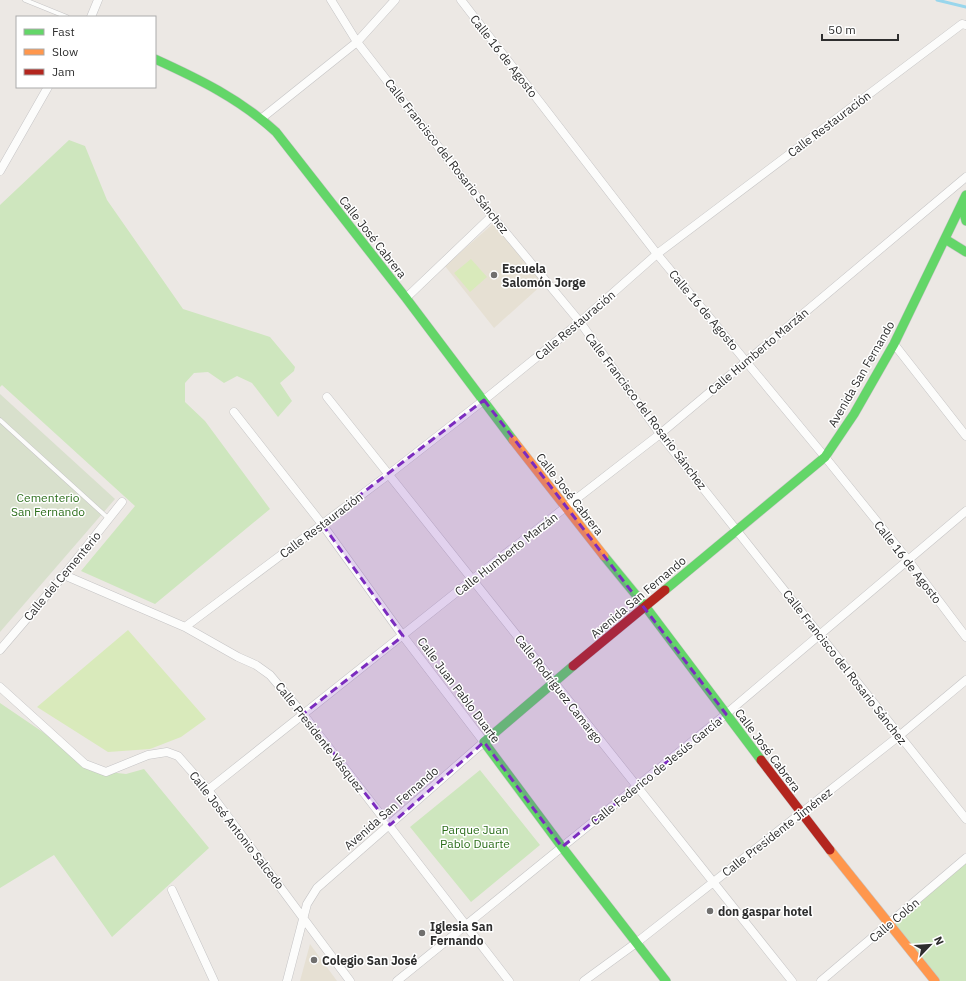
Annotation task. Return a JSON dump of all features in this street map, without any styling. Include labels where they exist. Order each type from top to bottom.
[{"type":"street","points":[[91,16],[98,0]]},
{"type":"street","name":"Calle Francisco del Rosario Sánchez","points":[[332,0],[358,42],[492,216],[580,322],[660,434],[966,819]]},
{"type":"street","points":[[262,118],[358,42],[396,0]]},
{"type":"street","name":"Calle 16 de Agosto","points":[[461,0],[657,254],[825,457],[908,560],[966,637]]},
{"type":"street","name":"Calle Restauración","points":[[185,627],[484,400],[580,322],[657,254],[962,24],[966,25]]},
{"type":"street","name":"Calle José Cabrera","points":[[156,59],[209,84],[243,104],[262,118],[276,132],[406,298],[564,507],[645,606],[801,813],[935,981]]},
{"type":"street","points":[[0,171],[47,88]]},
{"type":"street","name":"Calle Humberto Marzán","points":[[208,790],[564,507],[660,434],[966,176]]},
{"type":"street","name":"Avenida San Fernando","points":[[287,981],[307,904],[316,888],[390,826],[553,682],[825,457],[854,414],[894,344],[966,195]]},
{"type":"street","points":[[962,205],[966,221]]},
{"type":"street","points":[[406,298],[492,216]]},
{"type":"street","points":[[945,239],[966,252]]},
{"type":"street","points":[[894,344],[966,436]]},
{"type":"street","name":"Calle Rodríguez Camargo","points":[[327,397],[792,981]]},
{"type":"street","name":"Calle Juan Pablo Duarte","points":[[234,412],[322,524],[403,636],[562,847],[666,981]]},
{"type":"street","name":"Calle del Cementerio","points":[[0,650],[64,575],[122,502]]},
{"type":"street","name":"Calle Federico de Jesús García","points":[[397,981],[467,926],[636,786],[726,714],[966,511]]},
{"type":"street","name":"Calle Presidente Vásquez","points":[[64,575],[185,627],[270,675],[303,714],[509,981]]},
{"type":"street","name":"Calle Presidente Jiménez","points":[[584,981],[636,943],[899,736],[966,680]]},
{"type":"street","name":"Calle José Antonio Salcedo","points":[[0,687],[85,764],[106,772],[148,755],[167,752],[178,756],[208,790],[350,981]]},
{"type":"street","name":"Calle Colón","points":[[821,981],[966,858]]},
{"type":"street","points":[[172,890],[214,981]]},
{"type":"lane","points":[[25,0],[65,16]]},
{"type":"lane","points":[[0,420],[109,519]]},
{"type":"highlighted area","points":[[484,400],[726,714],[562,847],[484,742],[390,825],[303,714],[403,636],[322,524]]},
{"type":"shaded area","name":"Escuela Salomón Jorge","points":[[495,222],[544,283],[494,328],[445,266]]},
{"type":"shaded area","name":"Colegio San José","points":[[310,944],[337,981],[300,981]]},
{"type":"green space","points":[[69,140],[85,146],[107,200],[183,309],[270,337],[295,367],[294,371],[280,383],[292,401],[278,417],[252,383],[237,376],[224,383],[208,372],[194,373],[185,383],[185,402],[205,421],[270,509],[155,604],[81,571],[135,506],[2,385],[0,387],[0,205]]},
{"type":"green space","points":[[471,259],[487,277],[470,292],[454,273]]},
{"type":"green space","name":"Cementerio San Fernando","points":[[0,394],[115,499],[0,632]]},
{"type":"green space","points":[[128,630],[206,719],[181,737],[150,749],[108,752],[37,707]]},
{"type":"green space","points":[[0,703],[100,771],[126,774],[144,769],[209,848],[112,937],[54,855],[0,888]]},
{"type":"green space","name":"Parque Juan Pablo Duarte","points":[[480,770],[540,845],[471,902],[410,827]]},
{"type":"green space","points":[[966,858],[966,981],[935,981],[890,924]]},
{"type":"waterway","points":[[937,0],[966,7]]},
{"type":"traffic: fast","points":[[156,59],[187,74],[248,109],[276,132],[406,298],[513,440]]},
{"type":"traffic: fast","points":[[665,590],[825,457],[854,414],[894,344],[966,195]]},
{"type":"traffic: fast","points":[[962,205],[966,221]]},
{"type":"traffic: fast","points":[[945,239],[966,252]]},
{"type":"traffic: fast","points":[[604,556],[645,606],[761,760]]},
{"type":"traffic: fast","points":[[573,666],[484,742],[562,847],[666,981]]},
{"type":"traffic: slow","points":[[513,440],[604,556]]},
{"type":"traffic: slow","points":[[830,850],[935,981]]},
{"type":"traffic: jam","points":[[573,666],[665,590]]},
{"type":"traffic: jam","points":[[761,760],[830,850]]},
{"type":"place","name":"Escuela Salomón Jorge","points":[[494,275]]},
{"type":"place","name":"don gaspar hotel","points":[[710,911]]},
{"type":"place","name":"Iglesia San Fernando","points":[[422,933]]},
{"type":"place","name":"Colegio San José","points":[[314,960]]}]
